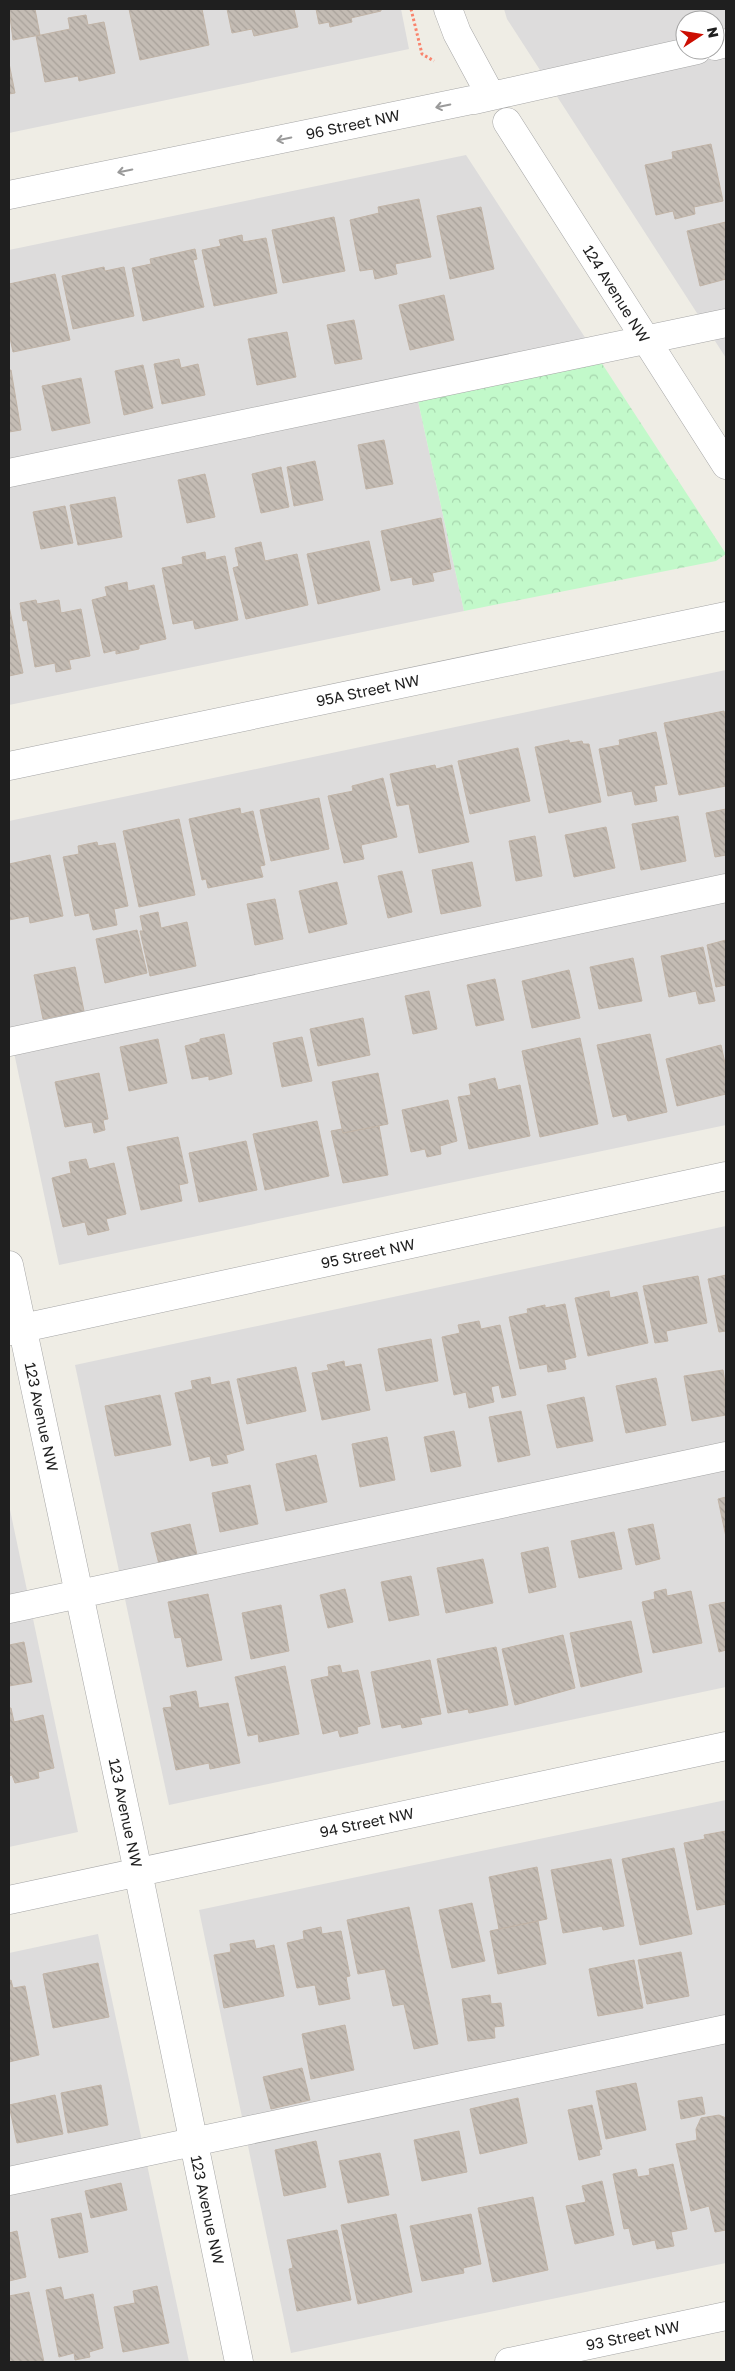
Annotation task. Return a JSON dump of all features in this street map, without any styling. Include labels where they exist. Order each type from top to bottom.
[{"type":"street","points":[[448,9],[482,98]]},
{"type":"street","name":"96 Street NW","points":[[9,195],[482,98],[675,55]]},
{"type":"street","name":"124 Avenue NW","points":[[507,122],[726,465]]},
{"type":"street","points":[[9,473],[726,323]]},
{"type":"street","name":"95A Street NW","points":[[9,766],[726,616]]},
{"type":"street","points":[[9,1042],[726,888]]},
{"type":"street","name":"95 Street NW","points":[[15,1330],[726,1176]]},
{"type":"street","name":"123 Avenue NW","points":[[9,1265],[15,1330],[78,1594],[138,1872],[239,2362]]},
{"type":"street","points":[[9,1609],[726,1456]]},
{"type":"street","name":"94 Street NW","points":[[9,1900],[726,1746]]},
{"type":"street","points":[[9,2181],[726,2030]]},
{"type":"street","name":"93 Street NW","points":[[509,2362],[726,2316]]},
{"type":"path","points":[[411,9],[422,54],[433,60]]},
{"type":"shaded area","points":[[9,9],[401,9],[409,49],[9,133]]},
{"type":"shaded area","points":[[504,9],[726,9],[726,358],[507,19]]},
{"type":"shaded area","points":[[466,155],[601,362],[418,401],[464,611],[9,705],[9,250]]},
{"type":"shaded area","points":[[726,670],[726,1125],[59,1265],[9,1029],[9,821]]},
{"type":"shaded area","points":[[726,1226],[726,1687],[169,1805],[75,1365]]},
{"type":"shaded area","points":[[9,1505],[78,1832],[9,1847]]},
{"type":"shaded area","points":[[726,1800],[726,2263],[291,2353],[199,1910]]},
{"type":"shaded area","points":[[98,1934],[189,2362],[9,2362],[9,1953]]},
{"type":"green space","points":[[601,362],[726,554],[716,561],[464,611],[418,401]]},
{"type":"building","points":[[9,9],[35,9],[40,35],[13,40]]},
{"type":"building","points":[[129,9],[202,9],[209,45],[140,60]]},
{"type":"building","points":[[227,9],[294,9],[298,27],[254,36],[252,29],[232,33]]},
{"type":"building","points":[[316,9],[381,9],[381,11],[351,18],[352,22],[330,27],[329,22],[319,24]]},
{"type":"building","points":[[86,15],[88,25],[104,22],[115,73],[79,81],[78,76],[45,82],[36,36],[70,29],[68,18]]},
{"type":"building","points":[[9,63],[15,93],[9,94]]},
{"type":"building","points":[[711,144],[723,201],[694,207],[695,214],[675,219],[673,211],[656,215],[645,165],[673,159],[672,152]]},
{"type":"building","points":[[419,199],[431,257],[395,264],[397,274],[375,279],[373,269],[360,271],[350,220],[379,213],[378,207]]},
{"type":"building","points":[[481,207],[494,269],[450,279],[437,216]]},
{"type":"building","points":[[334,217],[345,271],[283,283],[272,230]]},
{"type":"building","points":[[726,222],[726,279],[700,286],[687,231]]},
{"type":"building","points":[[242,235],[243,242],[266,238],[277,293],[214,306],[202,250],[221,246],[219,240]]},
{"type":"building","points":[[195,249],[197,259],[193,260],[204,307],[143,321],[132,268],[151,264],[150,259]]},
{"type":"building","points":[[104,267],[105,271],[124,267],[134,316],[73,329],[62,276]]},
{"type":"building","points":[[55,274],[70,340],[13,352],[9,333],[9,284]]},
{"type":"building","points":[[444,295],[454,340],[410,350],[399,305]]},
{"type":"building","points":[[354,320],[362,359],[335,364],[327,325]]},
{"type":"building","points":[[287,332],[296,377],[257,385],[248,339]]},
{"type":"building","points":[[179,359],[181,368],[198,364],[205,395],[162,404],[154,364]]},
{"type":"building","points":[[143,365],[153,408],[124,415],[115,371]]},
{"type":"building","points":[[9,370],[11,370],[21,430],[9,432]]},
{"type":"building","points":[[81,378],[90,423],[52,431],[42,386]]},
{"type":"building","points":[[384,440],[393,484],[366,489],[358,445]]},
{"type":"building","points":[[315,461],[323,500],[294,506],[287,467]]},
{"type":"building","points":[[281,467],[289,507],[261,513],[252,474]]},
{"type":"building","points":[[205,474],[215,517],[187,523],[178,480]]},
{"type":"building","points":[[115,497],[122,537],[78,545],[70,505]]},
{"type":"building","points":[[65,506],[73,543],[41,549],[33,512]]},
{"type":"building","points":[[441,518],[451,569],[432,573],[434,581],[413,585],[412,577],[391,581],[381,531]]},
{"type":"building","points":[[369,541],[380,590],[318,604],[307,554]]},
{"type":"building","points":[[261,542],[265,561],[297,554],[308,605],[246,619],[233,568],[239,566],[235,548]]},
{"type":"building","points":[[205,552],[206,560],[225,556],[238,620],[195,629],[193,620],[173,624],[162,568],[183,564],[182,557]]},
{"type":"building","points":[[127,582],[128,591],[154,585],[166,639],[139,645],[139,649],[116,654],[116,650],[104,653],[92,600],[107,596],[105,587]]},
{"type":"building","points":[[36,600],[37,604],[59,600],[61,613],[81,609],[90,656],[69,660],[71,669],[56,672],[55,663],[35,667],[27,620],[23,621],[20,603]]},
{"type":"building","points":[[9,606],[23,673],[9,676]]},
{"type":"building","points":[[724,711],[726,721],[726,786],[679,795],[664,723]]},
{"type":"building","points":[[656,732],[667,784],[654,786],[657,801],[635,805],[632,791],[608,796],[599,749],[620,745],[619,740]]},
{"type":"building","points":[[569,740],[570,743],[582,741],[583,744],[589,744],[601,802],[549,813],[535,747]]},
{"type":"building","points":[[518,748],[530,801],[470,814],[458,761]]},
{"type":"building","points":[[435,765],[436,769],[452,765],[469,842],[419,853],[409,804],[397,806],[390,774]]},
{"type":"building","points":[[383,778],[397,837],[361,845],[364,859],[344,863],[328,796],[353,791],[352,786]]},
{"type":"building","points":[[319,798],[329,849],[271,861],[260,810]]},
{"type":"building","points":[[240,808],[241,814],[253,811],[265,865],[260,866],[263,877],[208,888],[206,879],[202,880],[189,819]]},
{"type":"building","points":[[726,809],[726,855],[715,857],[706,813]]},
{"type":"building","points":[[678,816],[686,861],[641,870],[632,824]]},
{"type":"building","points":[[179,819],[195,895],[139,907],[123,831]]},
{"type":"building","points":[[606,827],[615,868],[574,877],[565,835]]},
{"type":"building","points":[[535,836],[542,876],[516,881],[509,841]]},
{"type":"building","points":[[97,842],[98,846],[115,843],[128,906],[114,909],[117,925],[93,930],[89,913],[75,916],[63,857],[79,854],[78,846]]},
{"type":"building","points":[[50,855],[63,916],[30,923],[29,916],[9,920],[9,864]]},
{"type":"building","points":[[472,862],[481,906],[441,914],[432,870]]},
{"type":"building","points":[[402,871],[412,912],[388,918],[378,876]]},
{"type":"building","points":[[337,882],[347,924],[309,933],[299,891]]},
{"type":"building","points":[[275,899],[283,939],[255,945],[247,904]]},
{"type":"building","points":[[158,912],[161,928],[187,922],[196,966],[150,976],[140,931],[143,931],[140,916]]},
{"type":"building","points":[[137,930],[147,973],[105,983],[96,939]]},
{"type":"building","points":[[726,940],[726,985],[716,987],[707,945]]},
{"type":"building","points":[[703,947],[715,1001],[699,1004],[696,991],[669,997],[661,956]]},
{"type":"building","points":[[633,958],[642,1001],[599,1009],[590,967]]},
{"type":"building","points":[[75,967],[84,1011],[43,1019],[34,975]]},
{"type":"building","points":[[569,970],[580,1018],[532,1028],[522,981]]},
{"type":"building","points":[[495,979],[504,1020],[476,1026],[467,985]]},
{"type":"building","points":[[429,991],[437,1029],[413,1034],[405,996]]},
{"type":"building","points":[[363,1018],[370,1055],[318,1066],[310,1029]]},
{"type":"building","points":[[224,1034],[232,1074],[209,1080],[209,1076],[192,1079],[185,1046],[200,1042],[200,1039]]},
{"type":"building","points":[[650,1034],[667,1112],[628,1121],[626,1114],[613,1117],[597,1045]]},
{"type":"building","points":[[302,1037],[312,1081],[282,1087],[273,1043]]},
{"type":"building","points":[[580,1038],[598,1124],[540,1137],[522,1051]]},
{"type":"building","points":[[158,1039],[167,1083],[129,1091],[120,1047]]},
{"type":"building","points":[[721,1045],[726,1068],[726,1094],[677,1106],[666,1059]]},
{"type":"building","points":[[99,1073],[108,1119],[103,1120],[105,1130],[94,1133],[92,1122],[65,1127],[55,1082]]},
{"type":"building","points":[[378,1073],[388,1124],[343,1133],[332,1082]]},
{"type":"building","points":[[495,1078],[498,1090],[520,1085],[530,1136],[469,1149],[458,1097],[471,1095],[469,1084]]},
{"type":"building","points":[[448,1100],[457,1141],[440,1146],[441,1154],[427,1157],[425,1149],[411,1152],[402,1110]]},
{"type":"building","points":[[317,1121],[329,1176],[265,1190],[253,1134]]},
{"type":"building","points":[[379,1126],[388,1175],[343,1183],[331,1131],[342,1129],[343,1133]]},
{"type":"building","points":[[178,1137],[188,1183],[179,1185],[182,1201],[141,1210],[127,1147]]},
{"type":"building","points":[[246,1141],[257,1190],[199,1202],[189,1153]]},
{"type":"building","points":[[86,1159],[89,1169],[114,1163],[126,1214],[106,1219],[109,1230],[88,1235],[85,1222],[63,1227],[52,1178],[71,1173],[69,1162]]},
{"type":"building","points":[[726,1275],[726,1331],[719,1332],[708,1279]]},
{"type":"building","points":[[698,1276],[707,1323],[666,1331],[668,1341],[655,1343],[643,1286]]},
{"type":"building","points":[[609,1291],[610,1298],[637,1292],[648,1343],[588,1356],[575,1298]]},
{"type":"building","points":[[565,1304],[576,1357],[564,1360],[566,1369],[548,1372],[547,1364],[520,1369],[509,1317],[528,1313],[527,1309],[545,1305],[545,1308]]},
{"type":"building","points":[[479,1321],[481,1329],[500,1325],[516,1395],[502,1398],[499,1385],[491,1387],[494,1402],[469,1408],[466,1392],[454,1395],[442,1337],[460,1333],[458,1325]]},
{"type":"building","points":[[431,1339],[438,1381],[386,1391],[378,1349]]},
{"type":"building","points":[[344,1361],[345,1367],[361,1364],[370,1410],[322,1420],[312,1373],[329,1370],[327,1365]]},
{"type":"building","points":[[296,1367],[306,1411],[247,1424],[237,1379]]},
{"type":"building","points":[[723,1370],[726,1389],[726,1415],[692,1421],[684,1376]]},
{"type":"building","points":[[210,1377],[211,1385],[229,1381],[244,1450],[226,1455],[228,1463],[212,1466],[210,1456],[190,1461],[175,1393],[193,1389],[191,1381]]},
{"type":"building","points":[[656,1378],[666,1425],[626,1433],[616,1386]]},
{"type":"building","points":[[160,1395],[171,1445],[115,1456],[105,1406]]},
{"type":"building","points":[[584,1397],[593,1441],[557,1448],[547,1405]]},
{"type":"building","points":[[521,1411],[530,1455],[498,1462],[489,1417]]},
{"type":"building","points":[[454,1431],[461,1466],[431,1472],[424,1437]]},
{"type":"building","points":[[387,1437],[395,1480],[360,1487],[352,1444]]},
{"type":"building","points":[[316,1455],[327,1502],[286,1511],[276,1464]]},
{"type":"building","points":[[250,1485],[258,1524],[220,1532],[212,1493]]},
{"type":"building","points":[[726,1497],[726,1537],[718,1499]]},
{"type":"building","points":[[190,1524],[197,1555],[159,1564],[151,1533]]},
{"type":"building","points":[[653,1524],[660,1559],[636,1565],[628,1529]]},
{"type":"building","points":[[614,1532],[622,1569],[579,1578],[571,1541]]},
{"type":"building","points":[[548,1547],[556,1587],[529,1593],[521,1553]]},
{"type":"building","points":[[483,1559],[493,1603],[446,1613],[437,1568]]},
{"type":"building","points":[[411,1576],[419,1615],[389,1621],[381,1582]]},
{"type":"building","points":[[345,1589],[353,1622],[328,1628],[320,1595]]},
{"type":"building","points":[[666,1589],[667,1596],[691,1591],[702,1643],[653,1653],[642,1602],[655,1599],[654,1592]]},
{"type":"building","points":[[208,1594],[222,1660],[187,1667],[181,1637],[175,1638],[168,1602]]},
{"type":"building","points":[[726,1602],[726,1650],[719,1652],[709,1605]]},
{"type":"building","points":[[281,1605],[289,1651],[251,1659],[242,1613]]},
{"type":"building","points":[[631,1621],[642,1672],[581,1687],[570,1633]]},
{"type":"building","points":[[563,1635],[575,1688],[515,1705],[502,1649]]},
{"type":"building","points":[[24,1642],[32,1682],[9,1686],[9,1645]]},
{"type":"building","points":[[496,1647],[508,1705],[469,1713],[468,1709],[448,1713],[437,1659]]},
{"type":"building","points":[[430,1660],[441,1714],[420,1718],[422,1724],[402,1728],[401,1724],[382,1728],[371,1672]]},
{"type":"building","points":[[340,1665],[342,1673],[358,1670],[370,1724],[357,1727],[358,1733],[340,1737],[338,1730],[323,1734],[311,1680],[329,1676],[328,1667]]},
{"type":"building","points":[[285,1666],[299,1734],[259,1742],[258,1734],[248,1736],[235,1677]]},
{"type":"building","points":[[196,1691],[199,1708],[228,1703],[240,1763],[210,1769],[209,1763],[176,1770],[163,1708],[172,1707],[170,1696]]},
{"type":"building","points":[[9,1708],[11,1708],[14,1722],[43,1715],[54,1768],[38,1772],[39,1778],[15,1783],[12,1775],[9,1776]]},
{"type":"building","points":[[726,1831],[726,1904],[697,1910],[684,1843],[705,1839],[704,1835]]},
{"type":"building","points":[[674,1848],[692,1934],[640,1945],[622,1859]]},
{"type":"building","points":[[611,1859],[624,1926],[603,1930],[602,1926],[563,1933],[551,1870]]},
{"type":"building","points":[[537,1867],[547,1919],[499,1929],[489,1877]]},
{"type":"building","points":[[472,1903],[485,1961],[452,1968],[439,1910]]},
{"type":"building","points":[[409,1907],[438,2044],[414,2049],[404,2004],[393,2006],[385,1969],[358,1974],[347,1920]]},
{"type":"building","points":[[538,1921],[546,1964],[498,1974],[490,1931]]},
{"type":"building","points":[[321,1927],[322,1934],[341,1931],[350,1976],[346,1977],[350,1999],[319,2005],[315,1985],[297,1988],[287,1943],[304,1939],[303,1931]]},
{"type":"building","points":[[254,1940],[256,1949],[274,1945],[284,1996],[224,2008],[214,1955],[231,1952],[230,1944]]},
{"type":"building","points":[[681,1952],[689,1996],[647,2004],[638,1960]]},
{"type":"building","points":[[634,1960],[643,2008],[598,2016],[589,1969]]},
{"type":"building","points":[[98,1963],[109,2017],[53,2028],[43,1974]]},
{"type":"building","points":[[11,1980],[13,1988],[25,1986],[39,2055],[9,2062],[9,1981]]},
{"type":"building","points":[[490,1995],[491,2004],[501,2003],[504,2026],[494,2027],[495,2038],[468,2041],[462,1999]]},
{"type":"building","points":[[345,2025],[354,2070],[311,2079],[302,2034]]},
{"type":"building","points":[[302,2068],[310,2100],[271,2109],[263,2077]]},
{"type":"building","points":[[636,2083],[646,2130],[606,2139],[596,2091]]},
{"type":"building","points":[[101,2085],[108,2125],[68,2133],[61,2093]]},
{"type":"building","points":[[55,2095],[63,2134],[17,2143],[9,2105]]},
{"type":"building","points":[[702,2097],[705,2114],[681,2119],[678,2101]]},
{"type":"building","points":[[518,2098],[527,2143],[480,2154],[470,2109]]},
{"type":"building","points":[[592,2105],[602,2149],[599,2150],[600,2155],[579,2160],[568,2110]]},
{"type":"building","points":[[719,2115],[726,2118],[726,2230],[715,2232],[709,2206],[691,2211],[676,2144],[697,2140],[696,2129],[701,2118]]},
{"type":"building","points":[[459,2131],[467,2172],[422,2181],[414,2140]]},
{"type":"building","points":[[316,2141],[326,2187],[284,2196],[275,2150]]},
{"type":"building","points":[[380,2153],[389,2195],[348,2203],[339,2161]]},
{"type":"building","points":[[673,2164],[687,2229],[671,2232],[674,2246],[657,2249],[655,2240],[633,2245],[629,2228],[624,2229],[613,2174],[636,2169],[638,2177],[650,2175],[649,2169]]},
{"type":"building","points":[[602,2181],[614,2235],[575,2244],[566,2206],[586,2202],[582,2186]]},
{"type":"building","points":[[121,2183],[127,2210],[91,2218],[85,2191]]},
{"type":"building","points":[[533,2197],[548,2270],[493,2282],[478,2208]]},
{"type":"building","points":[[81,2213],[88,2252],[59,2258],[51,2219]]},
{"type":"building","points":[[396,2214],[412,2292],[358,2304],[341,2225]]},
{"type":"building","points":[[471,2214],[481,2264],[463,2268],[464,2273],[422,2281],[410,2226]]},
{"type":"building","points":[[337,2230],[351,2300],[297,2311],[289,2269],[293,2268],[287,2240]]},
{"type":"building","points":[[17,2231],[26,2277],[9,2281],[9,2233]]},
{"type":"building","points":[[157,2286],[169,2343],[123,2352],[114,2307],[135,2303],[133,2291]]},
{"type":"building","points":[[61,2287],[64,2300],[93,2294],[103,2348],[89,2352],[90,2357],[75,2360],[74,2353],[59,2357],[46,2290]]},
{"type":"building","points":[[29,2292],[44,2362],[9,2362],[9,2296]]}]
